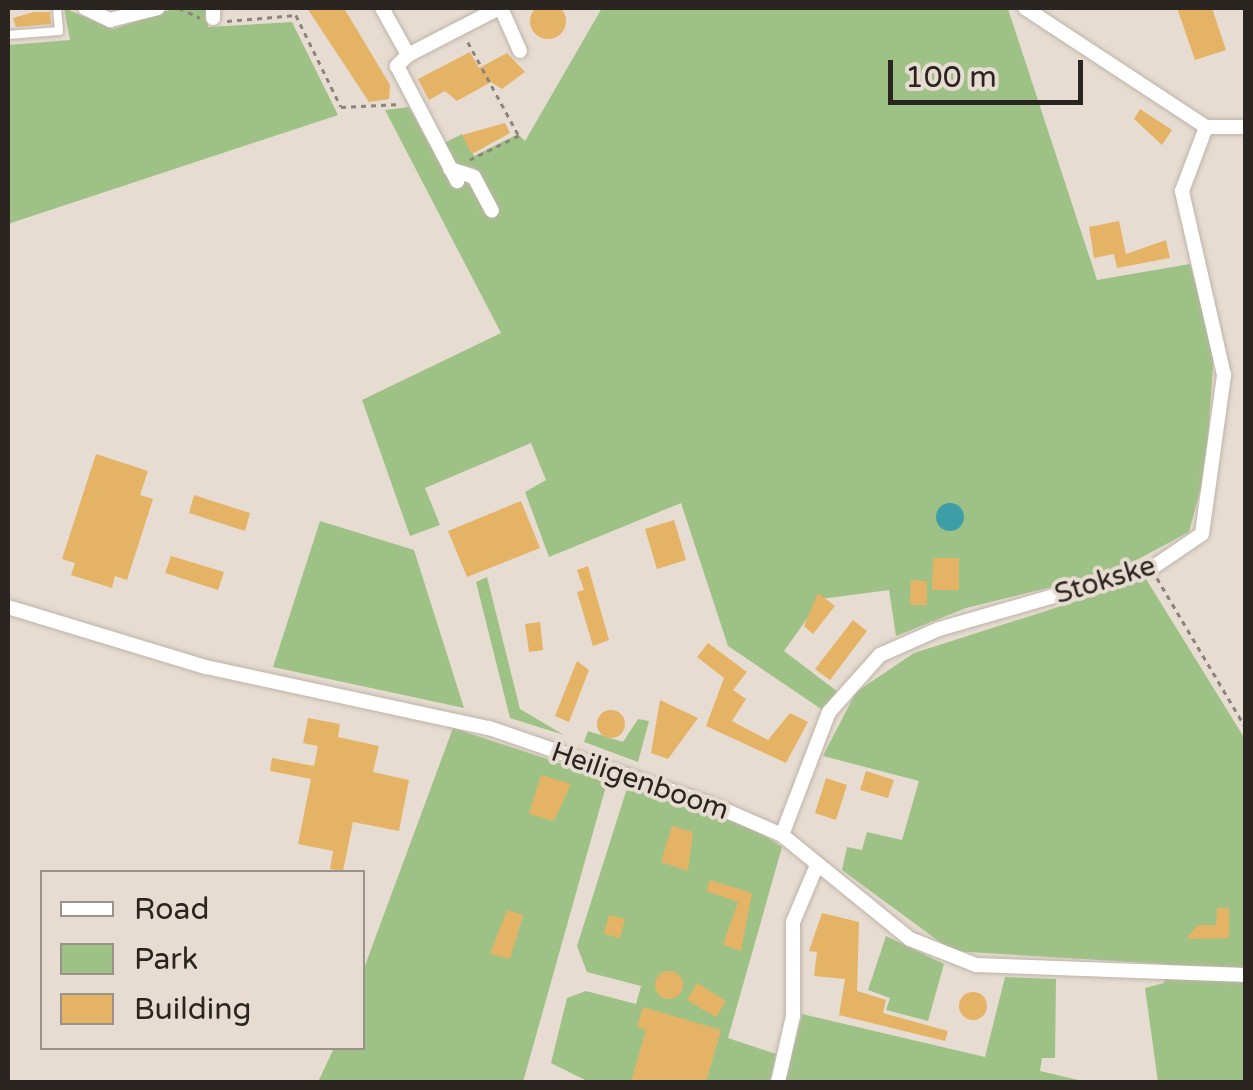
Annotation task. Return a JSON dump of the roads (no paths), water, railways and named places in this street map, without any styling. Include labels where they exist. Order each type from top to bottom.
[{"type":"street","points":[[85,8],[110,20],[158,8]]},
{"type":"street","points":[[382,8],[408,56]]},
{"type":"street","points":[[492,211],[474,176],[453,175],[397,66],[408,56],[500,8],[520,51]]},
{"type":"street","points":[[1025,8],[1206,127],[1246,126]]},
{"type":"street","name":"Stokske","points":[[782,835],[829,712],[880,655],[940,628],[1152,568],[1202,534],[1219,437],[1221,348],[1182,212],[1206,127]]},
{"type":"street","name":"Heiligenboom","points":[[8,607],[206,667],[489,728],[782,835],[910,939],[976,965],[1246,975]]},
{"type":"street","points":[[778,1082],[793,1016],[793,922],[817,865]]},
{"type":"lane","points":[[8,34],[58,31],[58,8]]},
{"type":"water","points":[[950,503],[960,507],[964,517],[960,527],[950,531],[940,527],[936,517],[940,507]]}]
